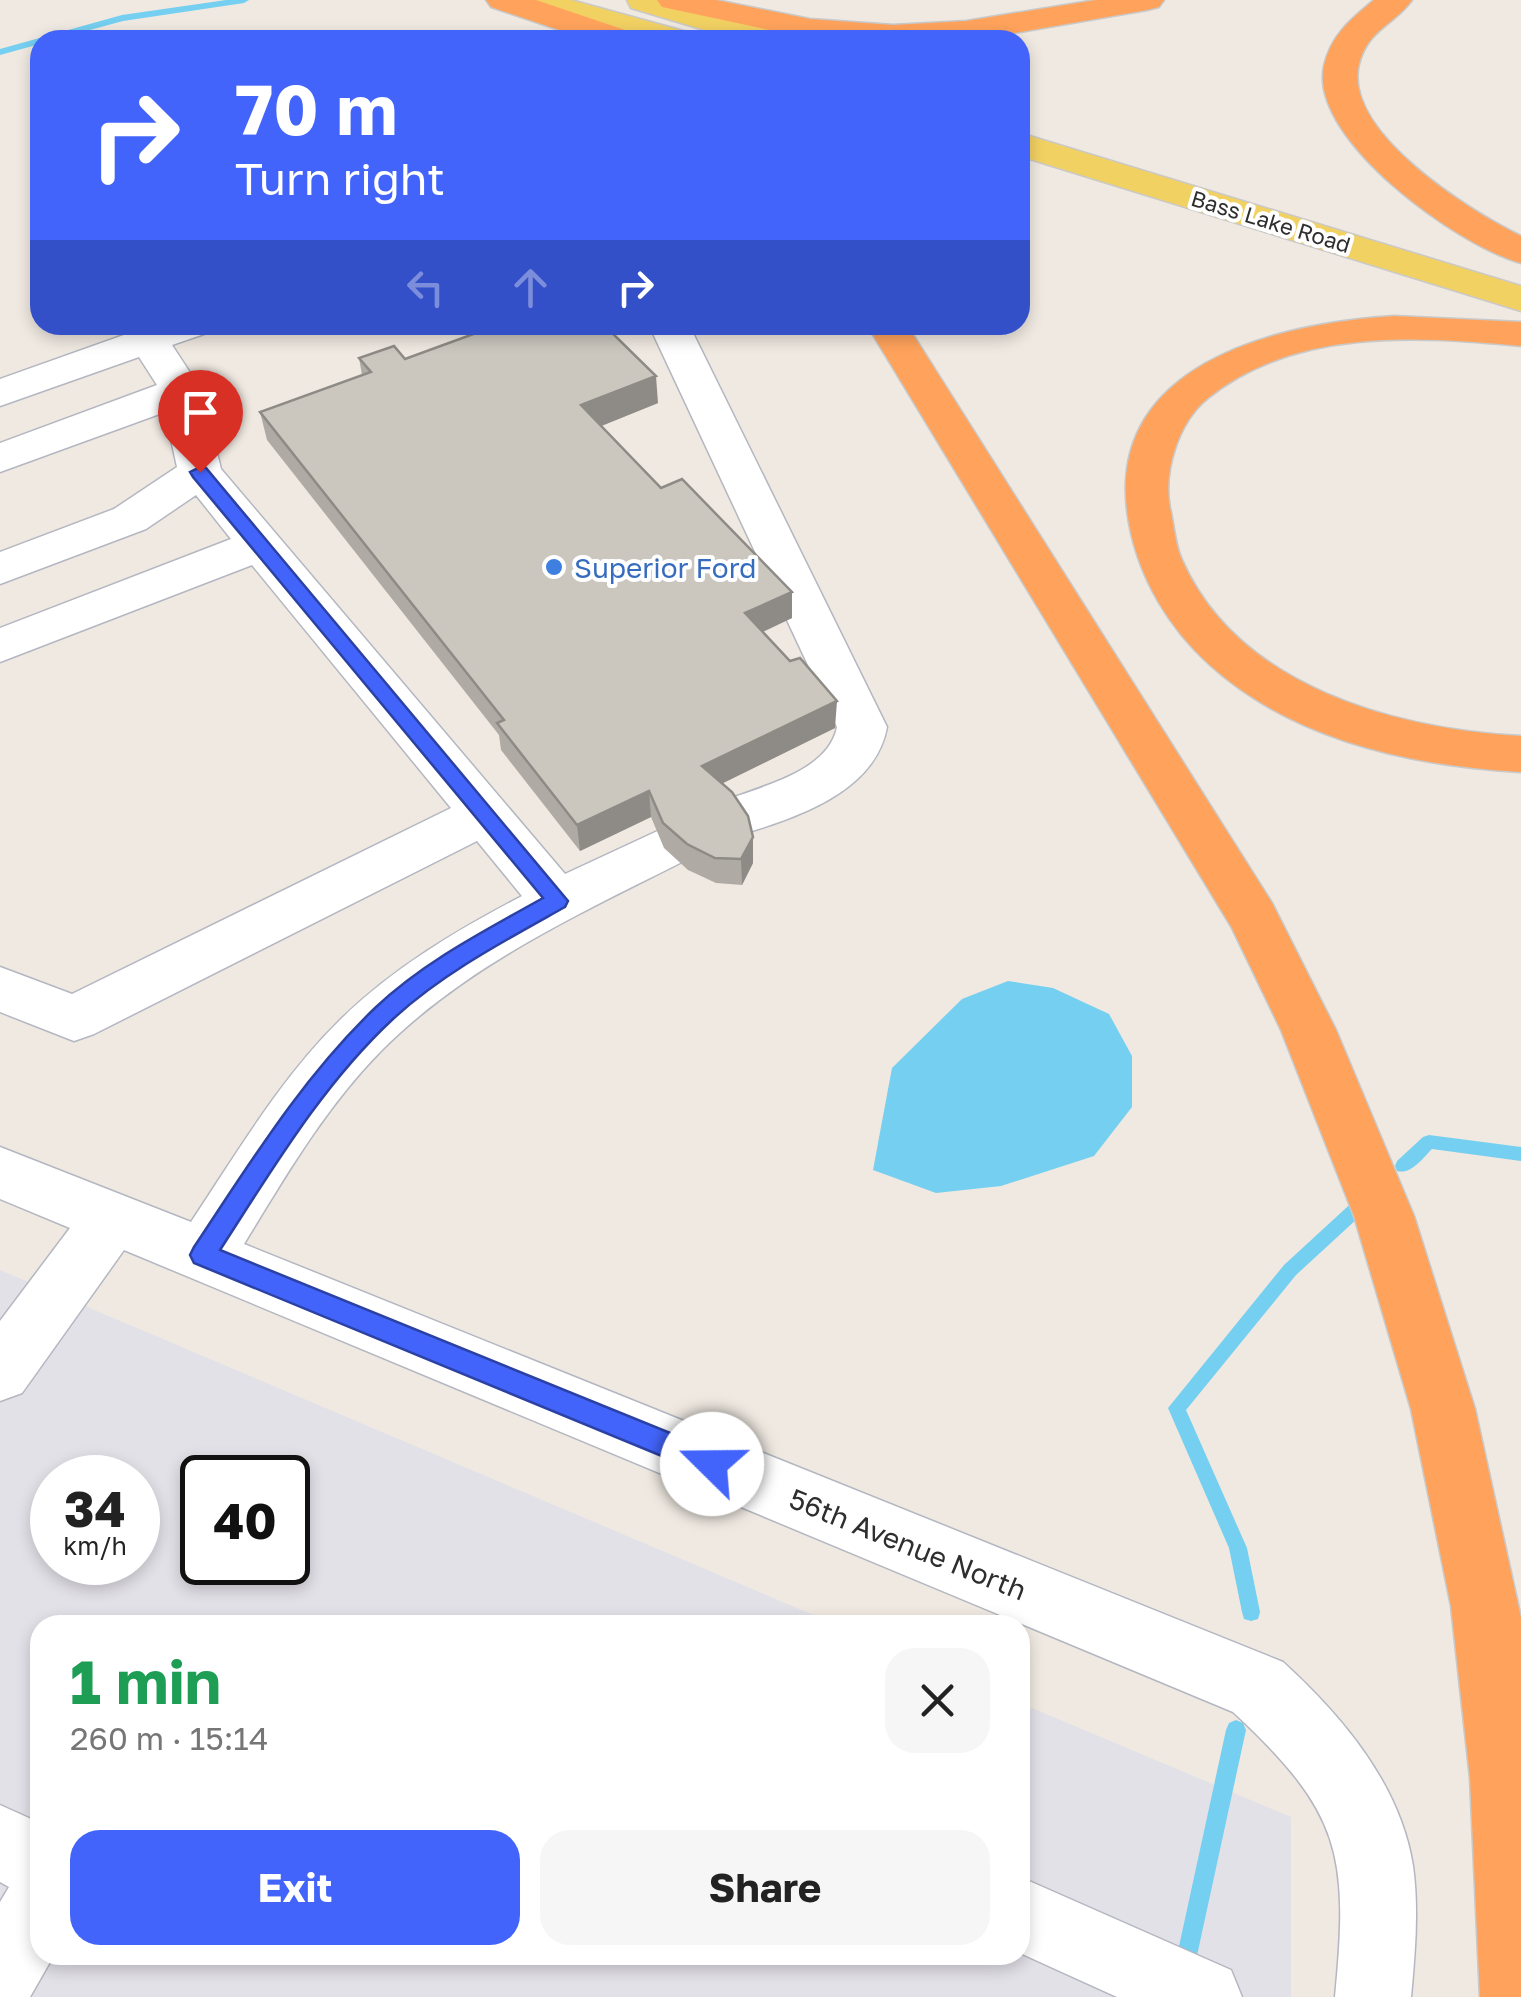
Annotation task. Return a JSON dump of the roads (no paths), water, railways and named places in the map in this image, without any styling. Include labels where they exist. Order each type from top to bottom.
[{"type":"highway","points":[[503,0],[592,30]]},
{"type":"highway","points":[[674,0],[808,28],[839,30]]},
{"type":"highway","points":[[963,30],[1034,22],[1146,0]]},
{"type":"highway","points":[[1395,0],[1358,25],[1340,55],[1341,90],[1349,110],[1374,147],[1412,185],[1484,236],[1521,251]]},
{"type":"highway","points":[[1521,334],[1443,328],[1363,331],[1299,340],[1250,356],[1190,391],[1169,419],[1145,470],[1147,531],[1156,558],[1178,600],[1201,630],[1234,660],[1326,714],[1375,731],[1447,748],[1521,754]]},
{"type":"highway","points":[[893,335],[1087,644],[1262,935],[1343,1109],[1384,1214],[1440,1403],[1480,1593],[1498,1704],[1518,1997]]},
{"type":"main road","points":[[534,0],[643,30]]},
{"type":"main road","points":[[641,0],[741,30]]},
{"type":"main road","name":"Bass Lake Road","points":[[1030,118],[1521,270]]},
{"type":"main road","name":"Bass Lake Road","points":[[1030,147],[1521,299]]},
{"type":"street","points":[[0,393],[162,335]]},
{"type":"street","points":[[674,335],[862,727],[858,750],[831,778],[733,818]]},
{"type":"street","points":[[148,340],[180,391],[200,472],[558,901]]},
{"type":"street","points":[[0,458],[180,391]]},
{"type":"street","points":[[0,531],[108,489],[200,472]]},
{"type":"street","points":[[0,569],[130,518],[200,472]]},
{"type":"street","points":[[0,646],[260,545]]},
{"type":"street","points":[[0,989],[74,1018],[485,814]]},
{"type":"street","points":[[203,1255],[306,1099],[386,1012],[476,946],[664,848]]},
{"type":"street","name":"56th Avenue North","points":[[0,1172],[1258,1687],[1306,1730],[1341,1777],[1375,1859],[1373,1997]]},
{"type":"street","points":[[0,1372],[112,1218]]},
{"type":"street","points":[[0,1842],[30,1858]]},
{"type":"street","points":[[1030,1919],[1204,1997]]},
{"type":"street","points":[[0,1974],[30,1923]]},
{"type":"water","points":[[1008,981],[1053,988],[1109,1014],[1132,1056],[1132,1107],[1094,1156],[1001,1186],[936,1193],[873,1170],[892,1068],[962,999]]},
{"type":"waterway","points":[[79,30],[122,18],[244,0]]},
{"type":"waterway","points":[[0,52],[30,44]]},
{"type":"waterway","points":[[1403,1166],[1429,1142],[1521,1154]]},
{"type":"waterway","points":[[1251,1612],[1238,1548],[1177,1408],[1290,1270],[1364,1202]]},
{"type":"waterway","points":[[1178,1997],[1236,1730]]},
{"type":"place","name":"Superior Ford","points":[[554,567]]}]
